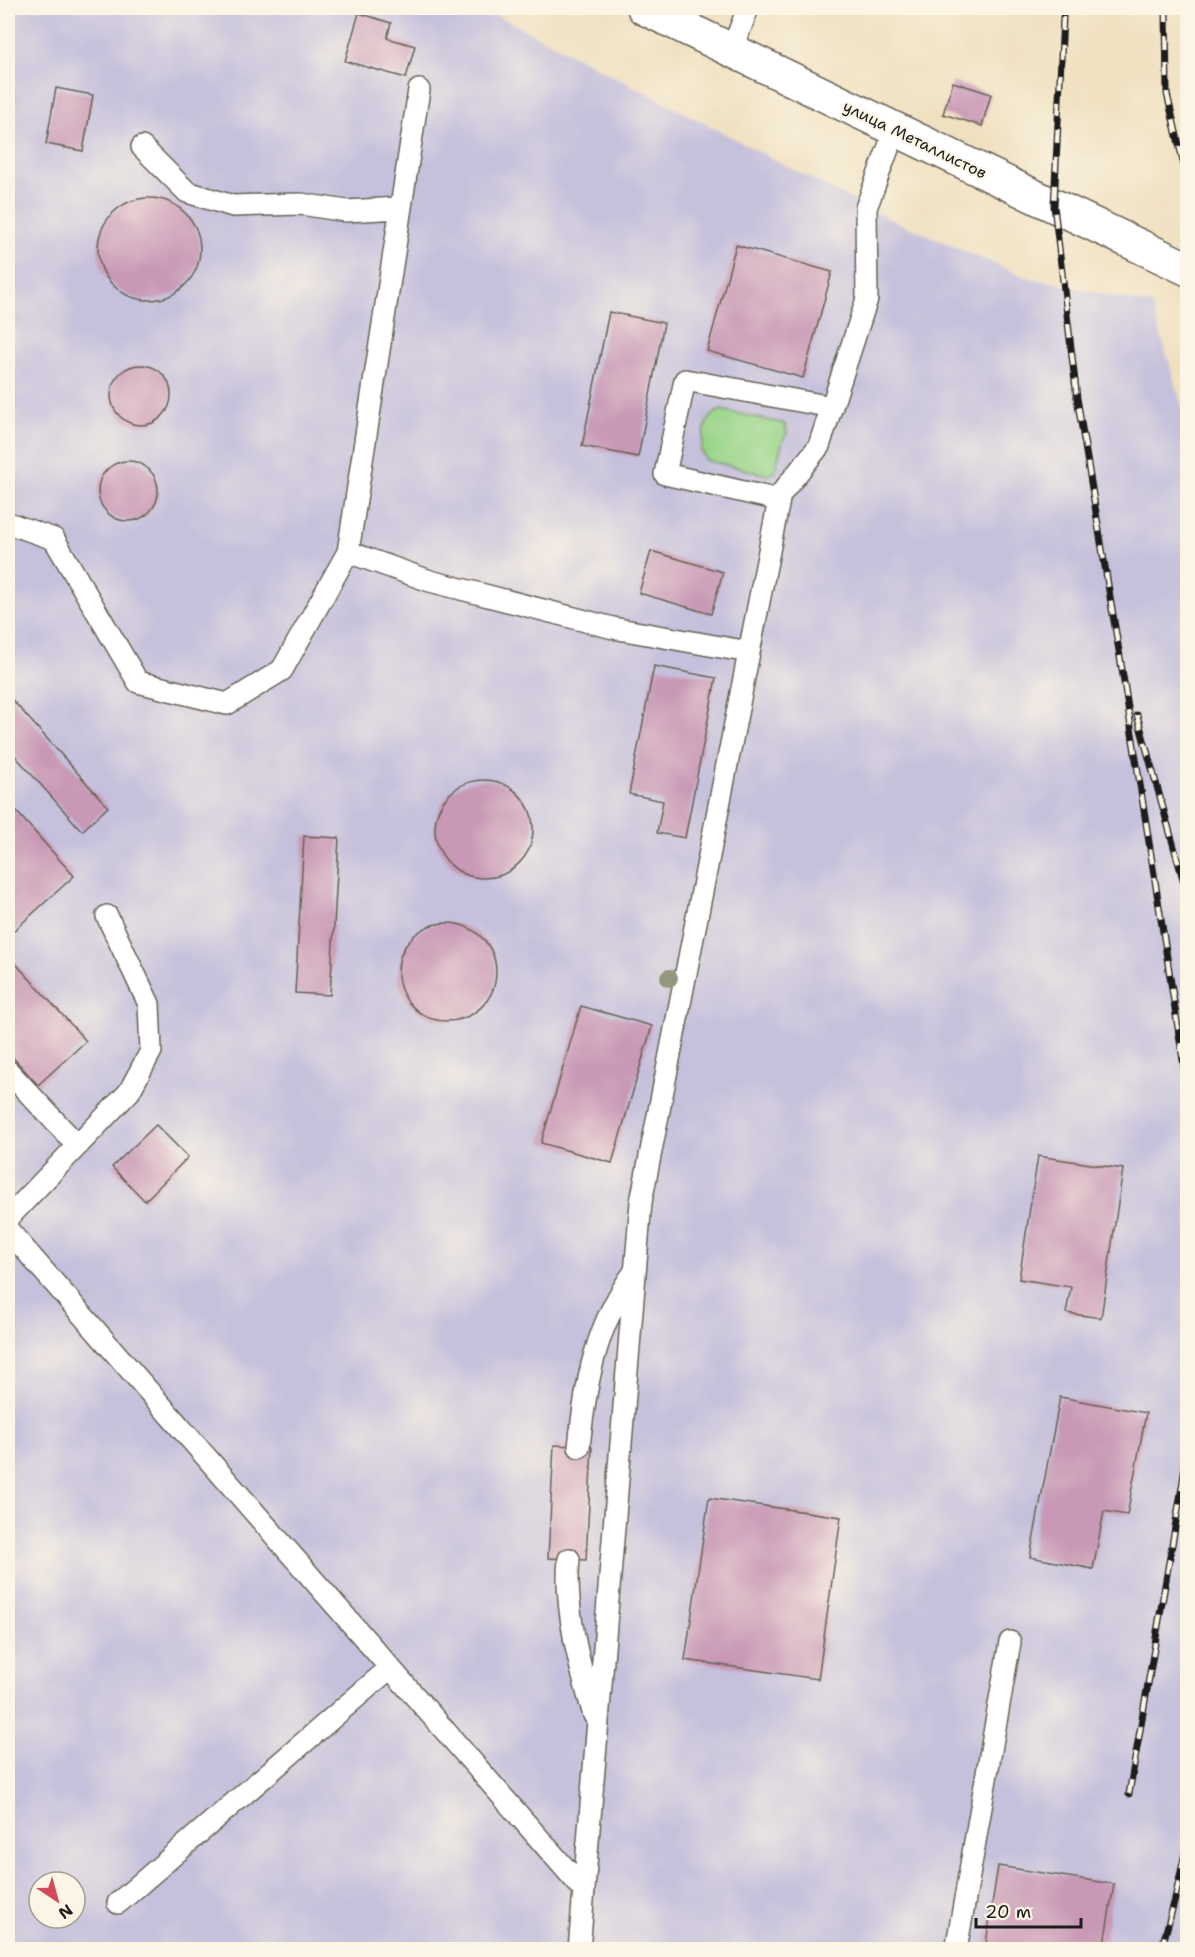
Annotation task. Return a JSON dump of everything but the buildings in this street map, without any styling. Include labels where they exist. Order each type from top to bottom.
[{"type":"street","name":"улица Металлистов","points":[[644,8],[895,130],[1188,268]]},
{"type":"lane","points":[[732,50],[748,8]]},
{"type":"lane","points":[[8,523],[54,539],[138,682],[227,704],[282,670],[348,552],[419,90]]},
{"type":"lane","points":[[579,1950],[640,1202],[780,495],[819,446],[867,299],[866,208],[895,130]]},
{"type":"lane","points":[[142,147],[187,192],[233,206],[301,204],[346,211],[400,208]]},
{"type":"lane","points":[[779,500],[665,474],[685,380],[832,407]]},
{"type":"lane","points":[[348,552],[430,580],[613,628],[749,652]]},
{"type":"lane","points":[[8,1218],[129,1092],[151,1051],[149,1004],[107,916]]},
{"type":"lane","points":[[8,1071],[77,1145]]},
{"type":"lane","points":[[8,1230],[584,1890]]},
{"type":"lane","points":[[579,1447],[590,1366],[596,1347],[619,1293],[635,1271]]},
{"type":"lane","points":[[568,1559],[567,1573],[573,1629],[587,1692],[598,1727]]},
{"type":"lane","points":[[956,1950],[1010,1642]]},
{"type":"lane","points":[[118,1903],[390,1668]]},
{"type":"shaded area","points":[[8,8],[483,8],[883,216],[1023,276],[1152,305],[1188,427],[1187,1949],[8,1950]]},
{"type":"green space","points":[[721,410],[785,424],[787,433],[774,473],[767,475],[706,460],[701,451],[705,427],[711,417]]},
{"type":"railway","points":[[1166,8],[1167,94],[1188,182]]},
{"type":"railway","points":[[1063,17],[1054,206],[1077,398],[1188,1092]]},
{"type":"railway","points":[[1137,715],[1188,897]]},
{"type":"railway","points":[[1129,1794],[1188,1444]]},
{"type":"railway","points":[[1161,1950],[1188,1840]]}]
